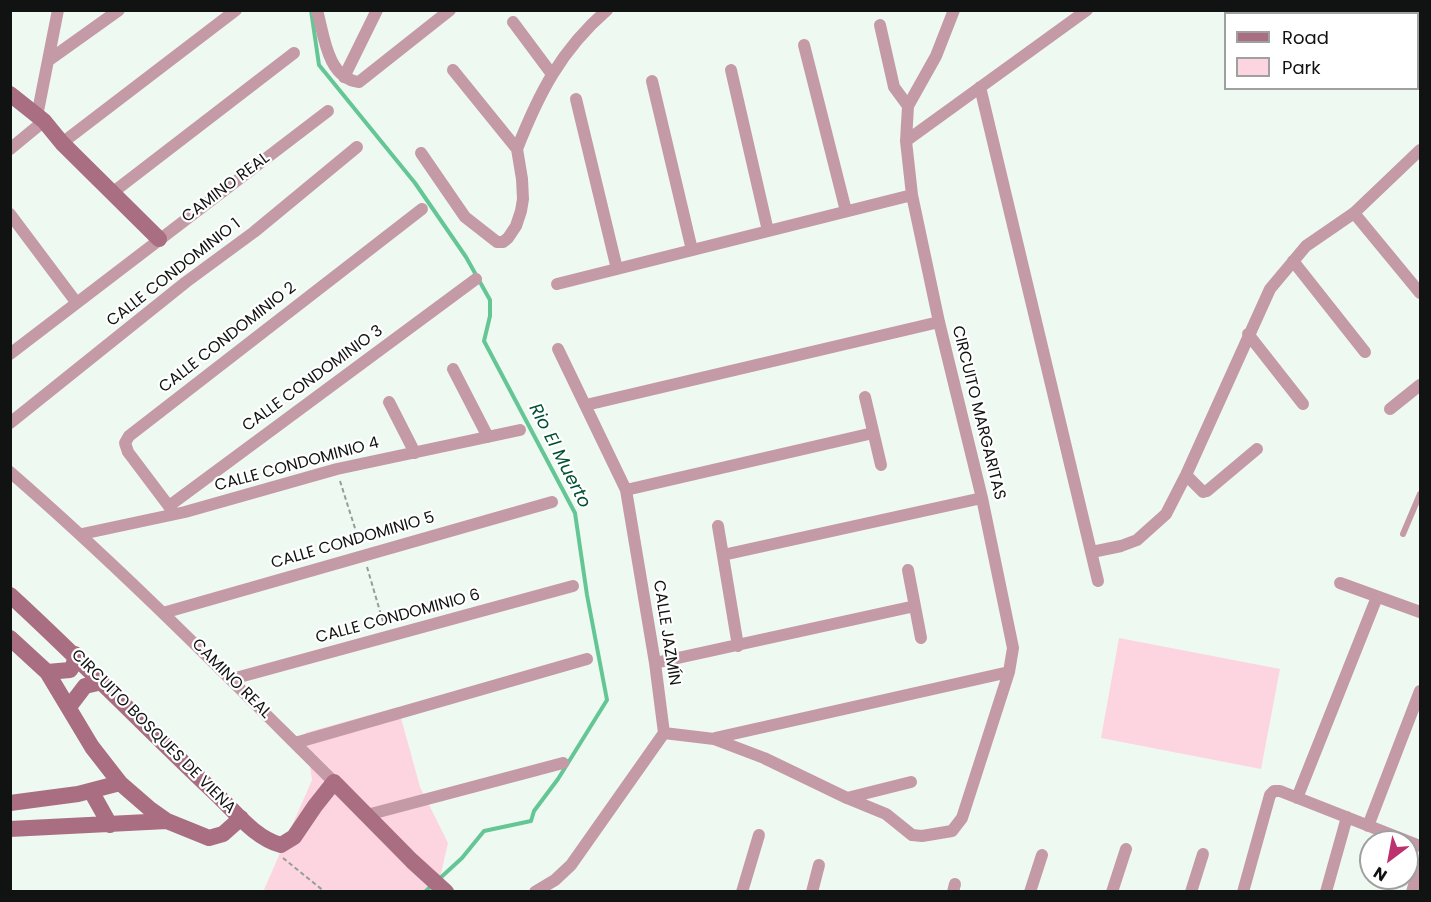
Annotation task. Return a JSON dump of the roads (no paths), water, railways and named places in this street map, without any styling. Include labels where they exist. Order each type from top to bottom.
[{"type":"main road","points":[[10,94],[40,118],[62,143],[159,239]]},
{"type":"main road","name":"CIRCUITO BOSQUES DE VIENA","points":[[10,595],[75,654],[241,818],[223,834],[209,838],[167,821],[150,809],[120,783],[92,747],[47,672],[10,638]]},
{"type":"main road","points":[[47,672],[70,670],[74,664],[75,654]]},
{"type":"main road","points":[[69,707],[85,686],[102,682]]},
{"type":"main road","points":[[241,818],[269,842],[280,845],[294,837],[334,782]]},
{"type":"main road","name":"CAMINO REAL","points":[[334,782],[412,861],[446,891]]},
{"type":"main road","points":[[10,803],[91,791],[120,783]]},
{"type":"main road","points":[[91,791],[110,825]]},
{"type":"main road","points":[[10,829],[167,821]]},
{"type":"street","points":[[10,149],[40,118],[58,10]]},
{"type":"street","points":[[49,60],[119,10]]},
{"type":"street","points":[[62,143],[236,10]]},
{"type":"street","points":[[317,10],[330,58],[335,67],[344,77],[359,82],[450,10]]},
{"type":"street","points":[[344,77],[377,10]]},
{"type":"street","points":[[939,322],[912,195],[906,141],[908,106],[936,56],[954,10]]},
{"type":"street","points":[[906,141],[1087,10]]},
{"type":"street","points":[[517,149],[533,108],[551,73],[576,40],[606,11]]},
{"type":"street","points":[[513,22],[551,73]]},
{"type":"street","points":[[880,25],[894,87],[908,106]]},
{"type":"street","points":[[804,45],[846,211]]},
{"type":"street","points":[[112,192],[294,53]]},
{"type":"street","points":[[421,153],[465,218],[497,242],[503,242],[508,238],[516,226],[523,199],[517,149],[453,70]]},
{"type":"street","points":[[731,70],[768,231]]},
{"type":"street","points":[[652,81],[692,250]]},
{"type":"street","points":[[980,87],[1098,581]]},
{"type":"street","points":[[576,99],[617,269]]},
{"type":"street","name":"CAMINO REAL","points":[[10,354],[328,111]]},
{"type":"street","name":"CALLE CONDOMINIO 1","points":[[10,423],[186,282],[254,232],[357,147]]},
{"type":"street","points":[[1092,552],[1137,540],[1166,514],[1270,289],[1306,246],[1354,213],[1420,150]]},
{"type":"street","points":[[557,284],[912,195]]},
{"type":"street","name":"CALLE CONDOMINIO 2","points":[[172,509],[128,452],[125,443],[129,436],[422,209]]},
{"type":"street","points":[[1354,213],[1420,293]]},
{"type":"street","points":[[10,214],[76,302]]},
{"type":"street","points":[[1293,261],[1365,352]]},
{"type":"street","name":"CALLE CONDOMINIO 3","points":[[172,509],[476,279]]},
{"type":"street","name":"CIRCUITO MARGARITAS","points":[[586,405],[939,322],[982,498],[1012,648],[1010,672],[962,818],[952,831],[922,836],[912,835],[886,814],[847,798]]},
{"type":"street","points":[[1248,334],[1303,404]]},
{"type":"street","name":"CALLE JAZMÍN","points":[[558,349],[626,490],[655,663],[664,733]]},
{"type":"street","points":[[453,369],[488,437]]},
{"type":"street","points":[[1390,409],[1420,385]]},
{"type":"street","points":[[865,397],[880,465]]},
{"type":"street","points":[[389,402],[415,453]]},
{"type":"street","name":"CALLE CONDOMINIO 4","points":[[82,534],[172,509],[185,512],[337,469],[520,430]]},
{"type":"street","points":[[626,490],[873,434]]},
{"type":"street","points":[[1186,475],[1198,489],[1203,492],[1207,491],[1257,449]]},
{"type":"street","name":"CAMINO REAL","points":[[10,472],[82,534],[232,679],[334,782]]},
{"type":"street","points":[[723,555],[982,498]]},
{"type":"street","name":"CALLE CONDOMINIO 5","points":[[163,613],[552,502]]},
{"type":"street","points":[[718,526],[738,646]]},
{"type":"street","points":[[908,570],[921,638]]},
{"type":"street","points":[[1340,583],[1420,612]]},
{"type":"street","name":"CALLE CONDOMINIO 6","points":[[232,679],[573,586]]},
{"type":"street","points":[[1297,798],[1377,597]]},
{"type":"street","points":[[655,663],[915,606]]},
{"type":"street","points":[[295,743],[587,659]]},
{"type":"street","points":[[714,739],[1010,672]]},
{"type":"street","points":[[1368,825],[1420,691]]},
{"type":"street","points":[[535,891],[555,879],[571,865],[664,733],[714,739],[764,758],[847,798],[911,782]]},
{"type":"street","points":[[366,815],[563,763]]},
{"type":"street","points":[[1243,891],[1270,795],[1274,791],[1280,791],[1420,846]]},
{"type":"street","points":[[1326,891],[1347,817]]},
{"type":"street","points":[[742,891],[759,835]]},
{"type":"street","points":[[1112,891],[1126,849]]},
{"type":"street","points":[[1191,891],[1203,854]]},
{"type":"street","points":[[1030,891],[1042,855]]},
{"type":"street","points":[[812,891],[819,865]]},
{"type":"street","points":[[1412,891],[1420,865]]},
{"type":"lane","points":[[1403,534],[1420,494]]},
{"type":"waterway","name":"Rio El Muerto","points":[[311,10],[319,65],[415,183],[466,257],[490,300],[490,316],[484,341],[575,513],[587,595],[607,700],[558,779],[534,811],[531,821],[484,831],[462,858],[438,880]]},
{"type":"waterway","name":"Rio El Muerto","points":[[425,892],[432,885]]}]
